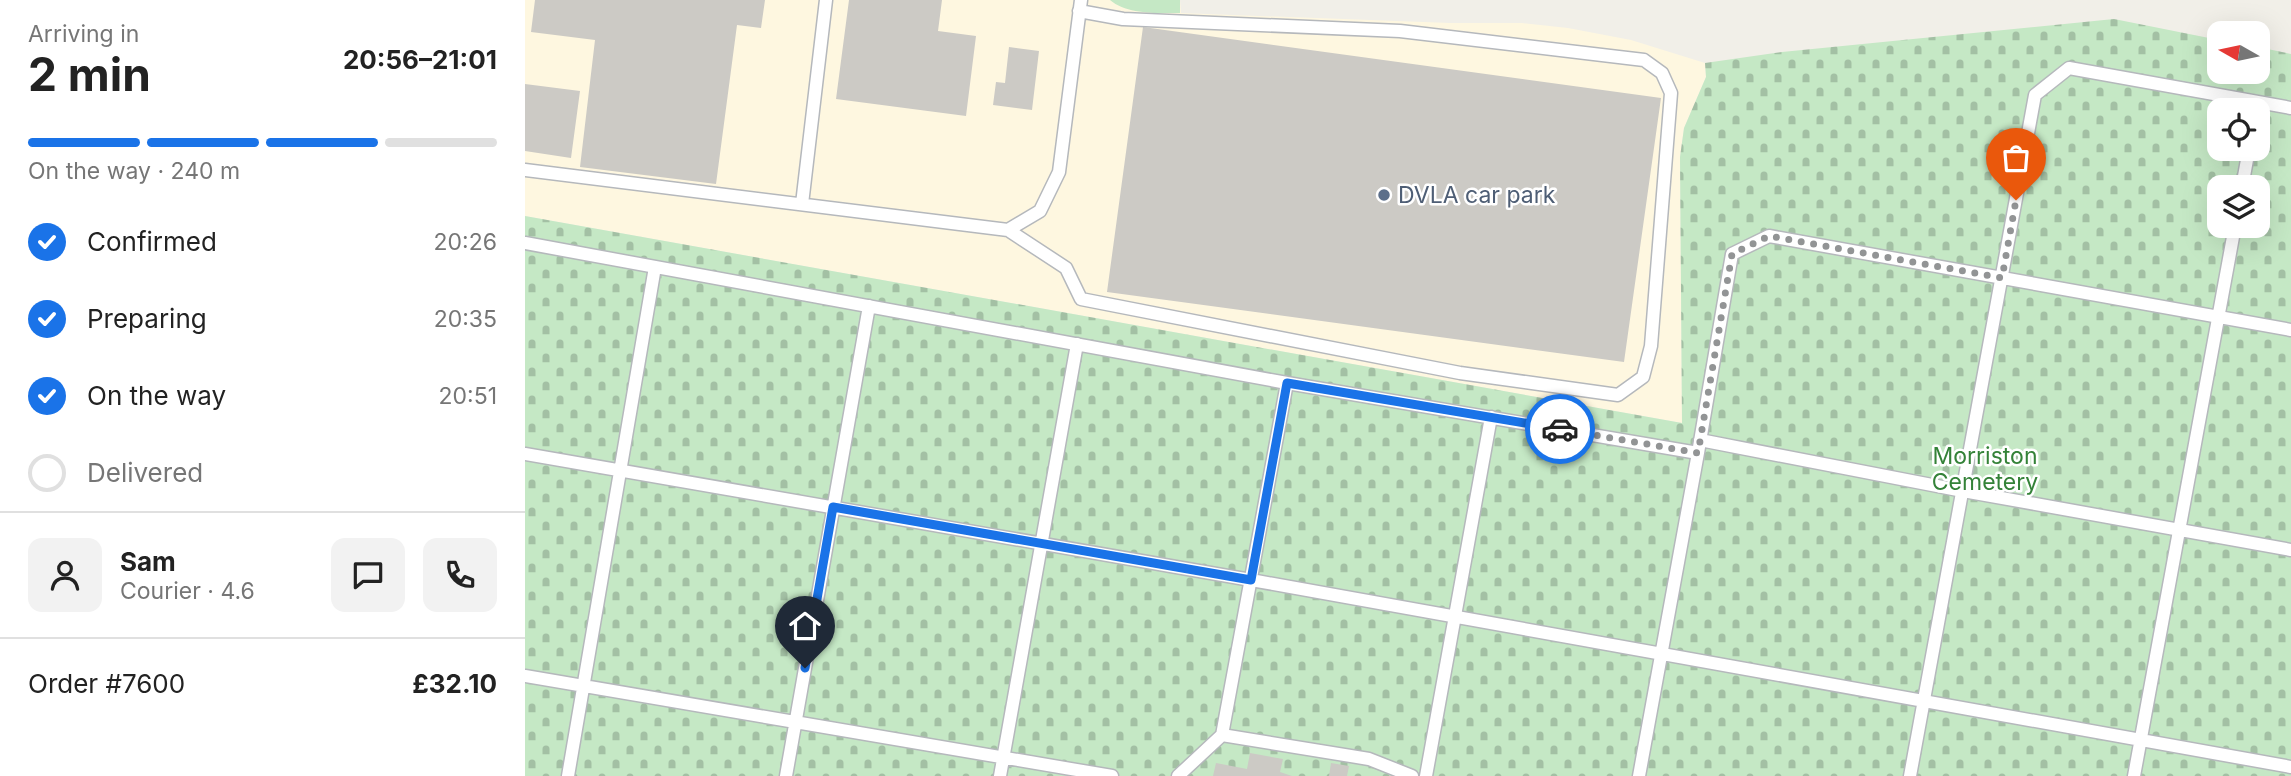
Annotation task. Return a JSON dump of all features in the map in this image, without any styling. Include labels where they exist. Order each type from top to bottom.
[{"type":"lane","points":[[802,205],[826,0]]},
{"type":"lane","points":[[525,170],[1008,230],[1066,268],[1081,299],[1459,373],[1618,396],[1643,377],[1651,346],[1671,93],[1662,73],[1644,60],[1400,31],[1123,19],[1080,5],[1059,172],[1040,211],[1008,230]]},
{"type":"lane","points":[[1910,776],[2035,95],[2069,68],[2217,98]]},
{"type":"lane","points":[[2270,107],[2291,108]]},
{"type":"lane","points":[[1639,776],[1732,254],[1769,236],[2291,330]]},
{"type":"lane","points":[[2134,776],[2233,238]]},
{"type":"lane","points":[[525,243],[1287,383],[1491,417],[1699,446],[2291,550]]},
{"type":"lane","points":[[568,776],[655,267]]},
{"type":"lane","points":[[786,776],[869,306]]},
{"type":"lane","points":[[1000,776],[1077,344]]},
{"type":"lane","points":[[1178,776],[1222,735],[1287,383]]},
{"type":"lane","points":[[1426,776],[1491,417]]},
{"type":"lane","points":[[525,454],[1251,580],[2291,767]]},
{"type":"lane","points":[[525,676],[1112,776]]},
{"type":"lane","points":[[1222,735],[1369,759],[1412,776]]},
{"type":"shaded area","points":[[525,0],[1180,0],[1181,13],[1450,23],[1522,23],[1568,28],[1631,40],[1705,63],[1706,77],[1684,128],[1680,157],[1682,423],[525,216]]},
{"type":"green space","points":[[1110,0],[1180,0],[1180,13],[1134,11]]},
{"type":"green space","name":"Morriston Cemetery","points":[[2114,19],[2207,38],[2207,84],[2270,84],[2270,50],[2291,54],[2291,776],[525,776],[525,216],[1682,423],[1680,157],[1684,128],[1706,77],[1705,63],[1782,52]]},
{"type":"building","points":[[535,0],[765,0],[761,28],[737,25],[716,184],[580,167],[595,40],[531,32]]},
{"type":"building","points":[[849,0],[942,0],[938,31],[976,36],[966,116],[836,99]]},
{"type":"building","name":"DVLA car park","points":[[1143,27],[1661,98],[1624,362],[1107,292]]},
{"type":"building","points":[[1009,47],[1039,51],[1032,110],[993,105],[996,82],[1005,83]]},
{"type":"building","points":[[525,84],[580,91],[571,158],[525,151]]},
{"type":"building","points":[[1250,753],[1283,759],[1280,772],[1292,776],[1213,776],[1216,763],[1247,769]]},
{"type":"building","points":[[1331,763],[1349,766],[1347,776],[1329,776]]},
{"type":"way so far","points":[[1560,429],[1698,453],[1732,254],[1769,236],[2002,278],[2016,200]]},
{"type":"place","name":"DVLA car park","points":[[1384,195]]},
{"type":"route","points":[[805,668],[833,507],[1251,580],[1287,383],[1560,429]]}]
